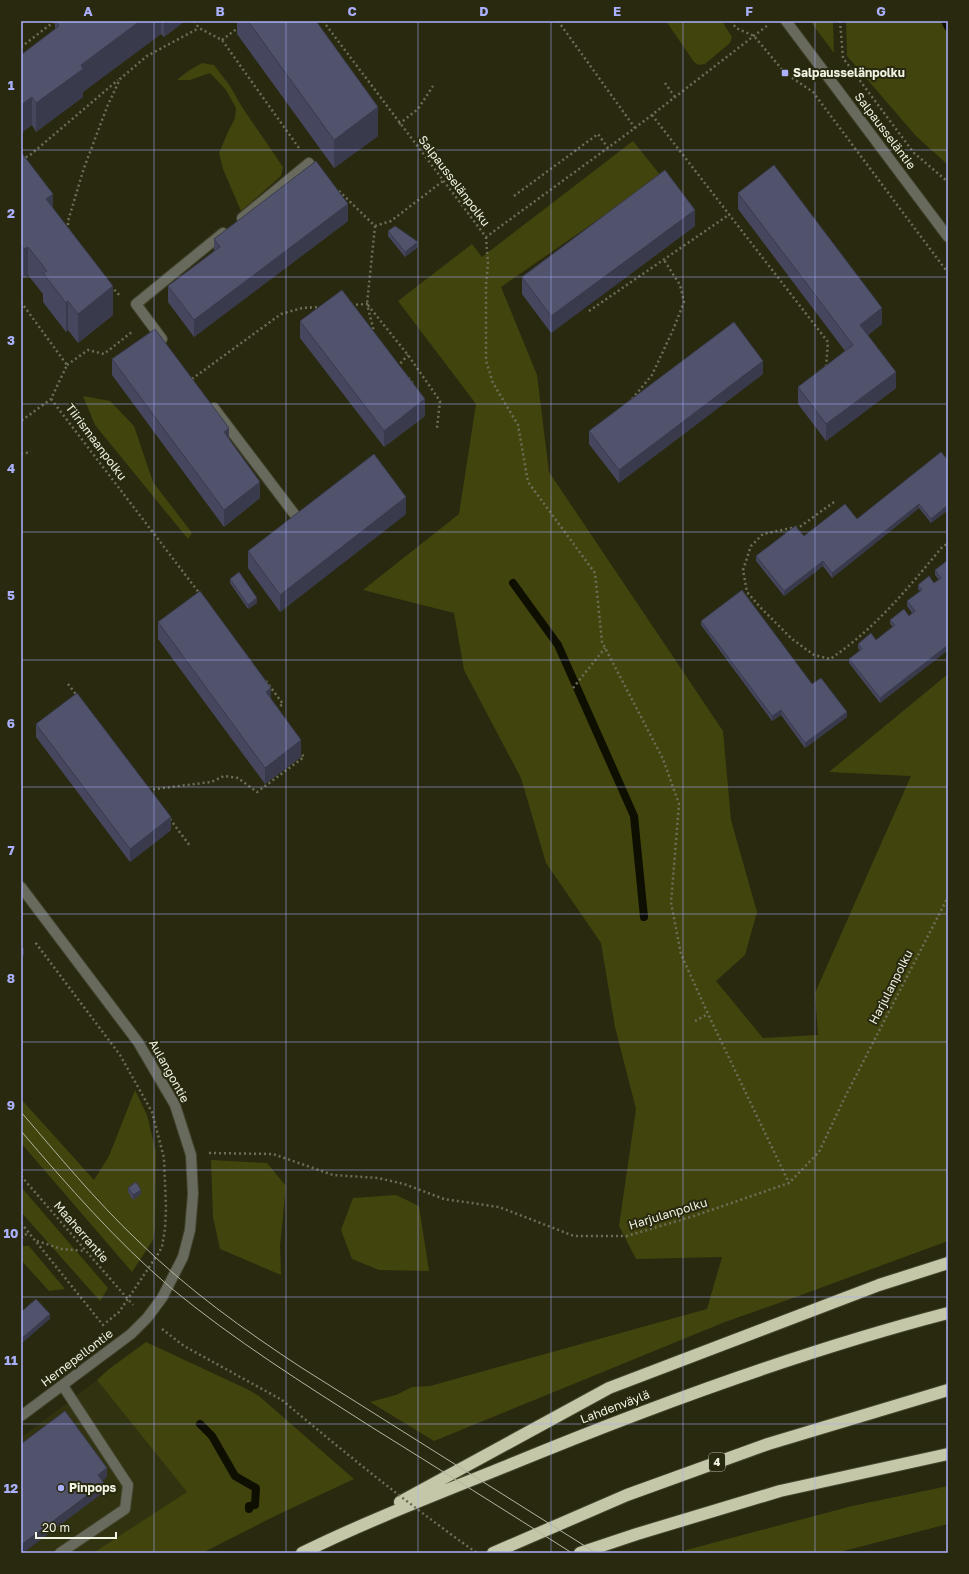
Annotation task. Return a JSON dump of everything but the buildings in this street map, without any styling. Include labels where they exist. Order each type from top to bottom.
[{"type":"highway","points":[[348,1530],[609,1388],[879,1285],[948,1263]]},
{"type":"highway","name":"Lahdenväylä","points":[[302,1553],[348,1530],[614,1422],[763,1369],[888,1329],[948,1313]]},
{"type":"highway","name":"4","points":[[493,1553],[627,1495],[768,1444],[948,1390]]},
{"type":"highway","points":[[580,1553],[637,1534],[780,1491],[948,1454]]},
{"type":"street","name":"Salpausseläntie","points":[[786,21],[948,237]]},
{"type":"street","points":[[170,349],[136,304],[309,163]]},
{"type":"street","points":[[192,378],[295,514]]},
{"type":"street","name":"Aulangontie","points":[[21,887],[138,1042],[175,1105],[191,1155],[192,1201],[190,1230],[183,1257],[162,1298],[147,1318]]},
{"type":"street","name":"Hernepellontie","points":[[21,1416],[132,1334],[147,1318]]},
{"type":"street","points":[[60,1553],[125,1508],[128,1485],[63,1386]]},
{"type":"path","points":[[21,47],[55,21]]},
{"type":"path","points":[[194,21],[199,28],[222,40],[309,163]]},
{"type":"path","name":"Salpausselänpolku","points":[[323,21],[399,124],[486,237],[635,128],[773,21]]},
{"type":"path","points":[[558,21],[635,128]]},
{"type":"path","points":[[731,21],[736,28],[754,36],[784,72],[812,92],[948,273]]},
{"type":"path","points":[[840,21],[843,58],[914,153],[948,182]]},
{"type":"path","points":[[222,40],[243,24]]},
{"type":"path","points":[[21,159],[29,156],[147,56],[199,28]]},
{"type":"path","points":[[68,234],[68,222],[84,168],[120,79]]},
{"type":"path","points":[[666,83],[676,97]]},
{"type":"path","points":[[399,124],[418,109],[433,86]]},
{"type":"path","points":[[652,115],[828,342],[826,369]]},
{"type":"path","points":[[514,196],[598,134],[608,148]]},
{"type":"path","points":[[375,226],[391,221],[443,181]]},
{"type":"path","points":[[337,190],[375,226]]},
{"type":"path","points":[[589,310],[730,214]]},
{"type":"path","points":[[375,226],[367,304],[372,330],[377,336]]},
{"type":"path","points":[[486,237],[488,264],[486,284],[486,361],[493,383],[518,425],[528,482],[594,573],[602,642],[663,759],[679,804],[671,903],[682,954],[708,1014],[789,1183]]},
{"type":"path","points":[[631,401],[652,375],[684,302],[680,285],[664,260]]},
{"type":"path","points":[[106,280],[120,297],[136,304]]},
{"type":"path","points":[[21,302],[66,365],[88,350],[104,354],[126,336]]},
{"type":"path","points":[[345,305],[367,304]]},
{"type":"path","points":[[367,304],[408,355],[440,401],[437,428]]},
{"type":"path","points":[[192,378],[281,314],[302,308],[323,306]]},
{"type":"path","points":[[408,355],[398,366],[412,382],[408,385]]},
{"type":"path","name":"Tiirismaanpolku","points":[[66,365],[51,399],[200,595]]},
{"type":"path","points":[[21,421],[51,399]]},
{"type":"path","points":[[21,454],[31,452]]},
{"type":"path","points":[[834,502],[801,526],[763,534],[751,546],[743,570],[747,592],[792,639],[814,654],[830,659],[848,647],[894,604],[943,546],[948,544]]},
{"type":"path","points":[[573,688],[605,648]]},
{"type":"path","points":[[265,680],[283,704],[270,714]]},
{"type":"path","points":[[68,684],[82,703]]},
{"type":"path","points":[[152,796],[148,790],[211,782],[224,776],[238,778],[257,792],[304,757],[299,751]]},
{"type":"path","points":[[166,815],[190,846]]},
{"type":"path","name":"Harjulanpolku","points":[[208,1153],[273,1154],[333,1175],[378,1178],[404,1184],[444,1199],[500,1207],[574,1236],[627,1236],[694,1216],[789,1183],[819,1152],[948,897]]},
{"type":"path","points":[[21,1223],[104,1325],[120,1312],[162,1247],[165,1229],[166,1208],[164,1158],[152,1112],[120,1055],[35,942]]},
{"type":"path","points":[[695,1021],[708,1014]]},
{"type":"path","name":"Maaherrantie","points":[[21,1176],[128,1300],[147,1318],[184,1346],[282,1400],[360,1466],[431,1521],[477,1553]]},
{"type":"path","points":[[21,1238],[29,1232]]},
{"type":"path","points":[[37,1241],[62,1249],[85,1251]]},
{"type":"shaded area","points":[[666,21],[722,21],[732,37],[730,43],[705,64],[699,65],[694,62]]},
{"type":"shaded area","points":[[810,21],[833,21],[834,53]]},
{"type":"shaded area","points":[[846,21],[948,21],[948,165],[916,136],[847,56]]},
{"type":"shaded area","points":[[202,63],[214,65],[230,86],[242,107],[283,167],[281,176],[241,211],[223,169],[219,153],[235,118],[236,108],[226,90],[210,73],[190,80],[177,80],[188,71]]},
{"type":"shaded area","points":[[633,141],[661,176],[501,287],[537,375],[549,472],[723,731],[731,820],[757,912],[745,955],[716,981],[763,1038],[818,1035],[815,993],[911,776],[829,772],[948,674],[948,1241],[725,1322],[434,1441],[370,1402],[396,1395],[412,1387],[430,1386],[707,1309],[722,1257],[636,1259],[619,1226],[636,1109],[615,1027],[601,943],[546,863],[521,778],[464,670],[454,613],[363,590],[459,514],[476,404],[398,301],[472,244],[482,257]]},
{"type":"shaded area","points":[[83,396],[110,401],[134,426],[153,482],[192,533],[188,539],[95,425]]},
{"type":"shaded area","points":[[135,1090],[147,1115],[156,1152],[155,1228],[153,1240],[132,1272],[21,1143],[21,1099],[94,1180],[109,1156]]},
{"type":"shaded area","points":[[211,1160],[267,1163],[286,1186],[280,1246],[281,1275],[220,1249],[213,1217]]},
{"type":"shaded area","points":[[21,1187],[108,1288],[100,1301],[21,1212]]},
{"type":"shaded area","points":[[396,1195],[419,1206],[429,1271],[379,1270],[352,1259],[341,1230],[353,1198]]},
{"type":"shaded area","points":[[29,1246],[65,1289],[49,1291],[21,1260],[21,1247]]},
{"type":"shaded area","points":[[146,1342],[259,1396],[354,1479],[277,1515],[202,1553],[93,1553],[187,1492],[97,1380],[109,1369]]},
{"type":"shaded area","points":[[97,1380],[188,1492],[93,1553],[21,1553],[21,1438]]},
{"type":"shaded area","points":[[948,1486],[948,1524],[836,1553],[675,1553],[852,1506]]},
{"type":"waterway","points":[[945,21],[948,27]]},
{"type":"waterway","points":[[513,583],[558,645],[634,816],[644,917]]},
{"type":"waterway","points":[[200,1424],[212,1436],[235,1476],[256,1488],[255,1505],[249,1506],[249,1509]]},
{"type":"tram line","points":[[21,1112],[106,1209],[156,1258],[216,1308],[302,1368],[596,1553]]},
{"type":"tram line","points":[[21,1131],[75,1192],[131,1251],[171,1288],[219,1326],[295,1378],[572,1553]]},
{"type":"place","name":"Salpausselänpolku","points":[[785,73]]},
{"type":"place","name":"Pinpops","points":[[61,1488]]}]
